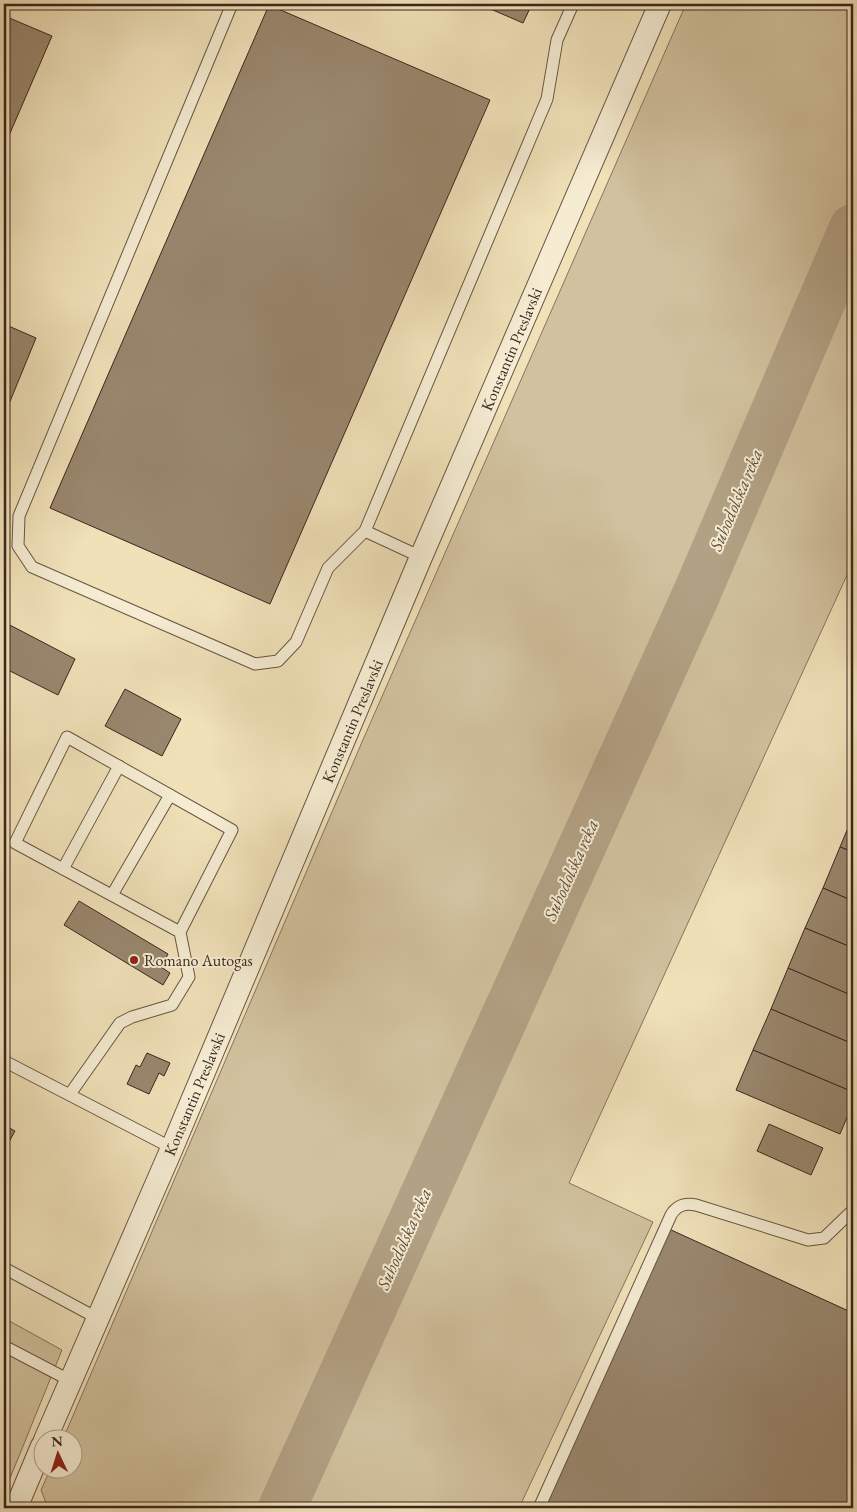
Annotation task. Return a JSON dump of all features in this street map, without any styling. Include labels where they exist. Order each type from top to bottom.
[{"type":"street","name":"Konstantin Preslavski","points":[[49,1430],[172,1148],[421,556],[660,4]]},
{"type":"street","points":[[16,1508],[32,1470]]},
{"type":"lane","points":[[232,4],[19,516],[18,546],[32,567],[255,664],[278,661],[296,642],[328,568],[365,531],[547,98],[557,40],[573,4]]},
{"type":"lane","points":[[365,531],[421,556]]},
{"type":"lane","points":[[70,1094],[120,1023],[132,1017],[172,1005],[189,977],[180,932],[232,830],[67,737],[15,843],[180,932]]},
{"type":"lane","points":[[63,869],[118,766]]},
{"type":"lane","points":[[112,895],[170,795]]},
{"type":"lane","points":[[4,1061],[172,1148]]},
{"type":"lane","points":[[539,1508],[675,1209],[689,1203],[808,1240],[824,1238],[850,1212],[853,1212]]},
{"type":"lane","points":[[4,1268],[97,1318]]},
{"type":"lane","points":[[4,1346],[70,1381]]},
{"type":"shaded area","points":[[686,4],[853,4],[853,562],[569,1183],[653,1222],[519,1508],[48,1508],[41,1490],[46,1480],[82,1480],[82,1430],[67,1430],[362,742]]},
{"type":"shaded area","points":[[4,1318],[62,1350],[4,1493]]},
{"type":"building","points":[[479,4],[532,4],[523,23]]},
{"type":"building","points":[[269,5],[490,100],[270,604],[50,508]]},
{"type":"building","points":[[7,17],[52,36],[4,147],[4,24]]},
{"type":"building","points":[[4,324],[36,338],[4,416]]},
{"type":"building","points":[[4,622],[75,659],[58,695],[4,668]]},
{"type":"building","points":[[125,689],[181,719],[162,756],[105,726]]},
{"type":"building","points":[[853,816],[853,852],[840,847]]},
{"type":"building","points":[[840,847],[853,852],[853,901],[823,888]]},
{"type":"building","points":[[823,888],[853,901],[853,948],[805,928]]},
{"type":"building","points":[[79,901],[168,954],[161,967],[170,973],[163,985],[64,925]]},
{"type":"building","points":[[805,928],[853,948],[853,996],[788,968]]},
{"type":"building","points":[[788,968],[853,996],[853,1044],[771,1009]]},
{"type":"building","points":[[771,1009],[853,1044],[853,1092],[753,1050]]},
{"type":"building","points":[[753,1050],[853,1092],[853,1103],[840,1134],[736,1090]]},
{"type":"building","points":[[147,1053],[170,1063],[164,1076],[159,1073],[149,1094],[127,1084],[136,1065],[140,1067]]},
{"type":"building","points":[[769,1124],[823,1148],[811,1175],[757,1151]]},
{"type":"building","points":[[4,1125],[15,1131],[4,1151]]},
{"type":"building","points":[[669,1229],[853,1313],[853,1508],[555,1508],[544,1503]]},
{"type":"waterway","name":"Suhodolska reka","points":[[282,1508],[696,595],[853,228]]},
{"type":"place","name":"Romano Autogas","points":[[134,960]]}]
